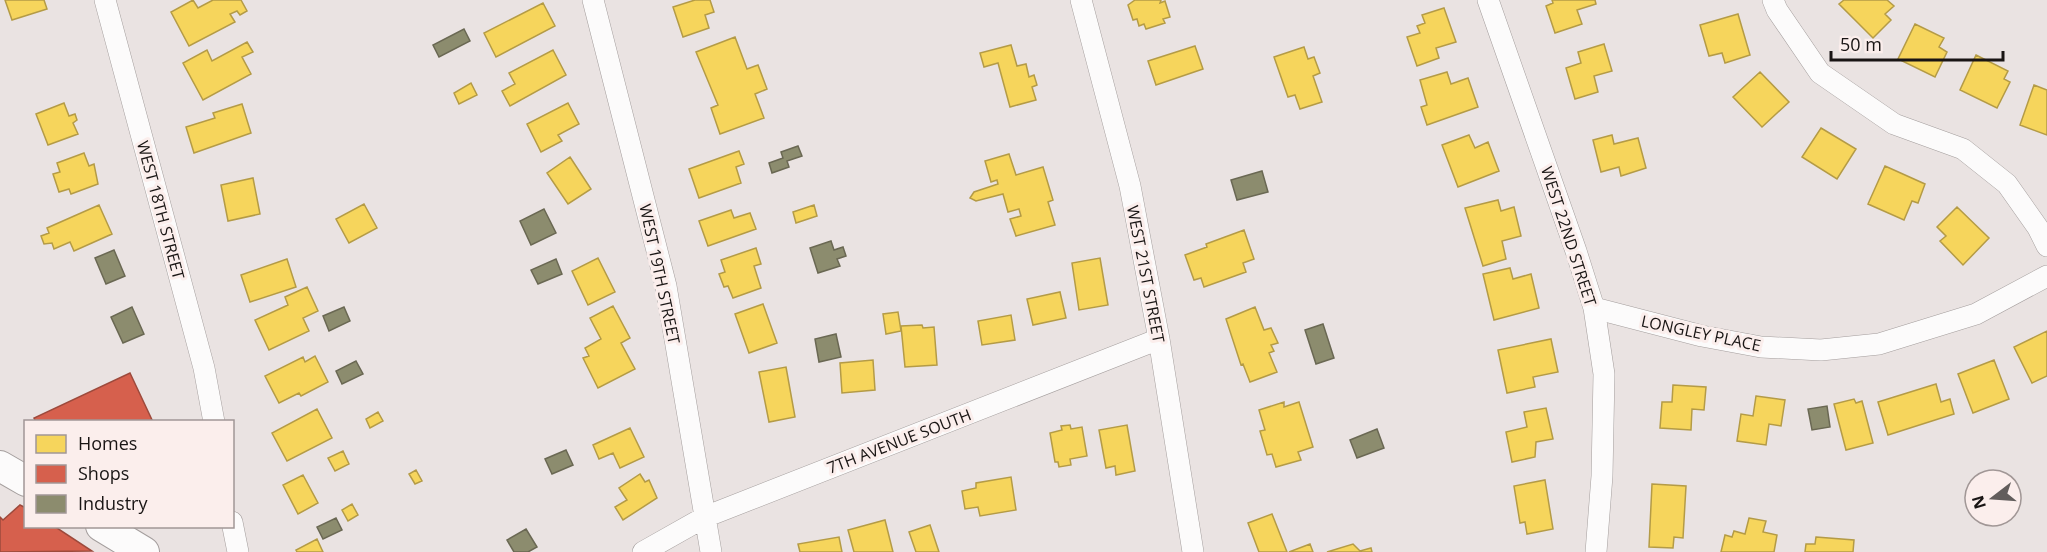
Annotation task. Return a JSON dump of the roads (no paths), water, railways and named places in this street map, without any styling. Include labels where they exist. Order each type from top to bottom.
[{"type":"street","name":"WEST 18TH STREET","points":[[105,0],[204,368],[214,420]]},
{"type":"street","name":"WEST 19TH STREET","points":[[593,0],[666,286],[711,552]]},
{"type":"street","name":"WEST 21ST STREET","points":[[1080,0],[1130,186],[1159,339],[1193,552]]},
{"type":"street","name":"WEST 22ND STREET","points":[[1488,0],[1594,309],[1604,374],[1602,476],[1596,552]]},
{"type":"street","points":[[1773,0],[1777,10],[1820,72],[1894,124],[1963,150],[2007,184],[2038,228],[2047,246]]},
{"type":"street","name":"LONGLEY PLACE","points":[[1594,309],[1702,336],[1761,347],[1821,350],[1879,344],[1976,314],[2047,276]]},
{"type":"street","name":"7TH AVENUE SOUTH","points":[[643,552],[705,517],[1159,339]]},
{"type":"street","points":[[0,466],[24,480]]},
{"type":"street","points":[[104,528],[144,552]]},
{"type":"street","points":[[233,528],[238,552]]}]
